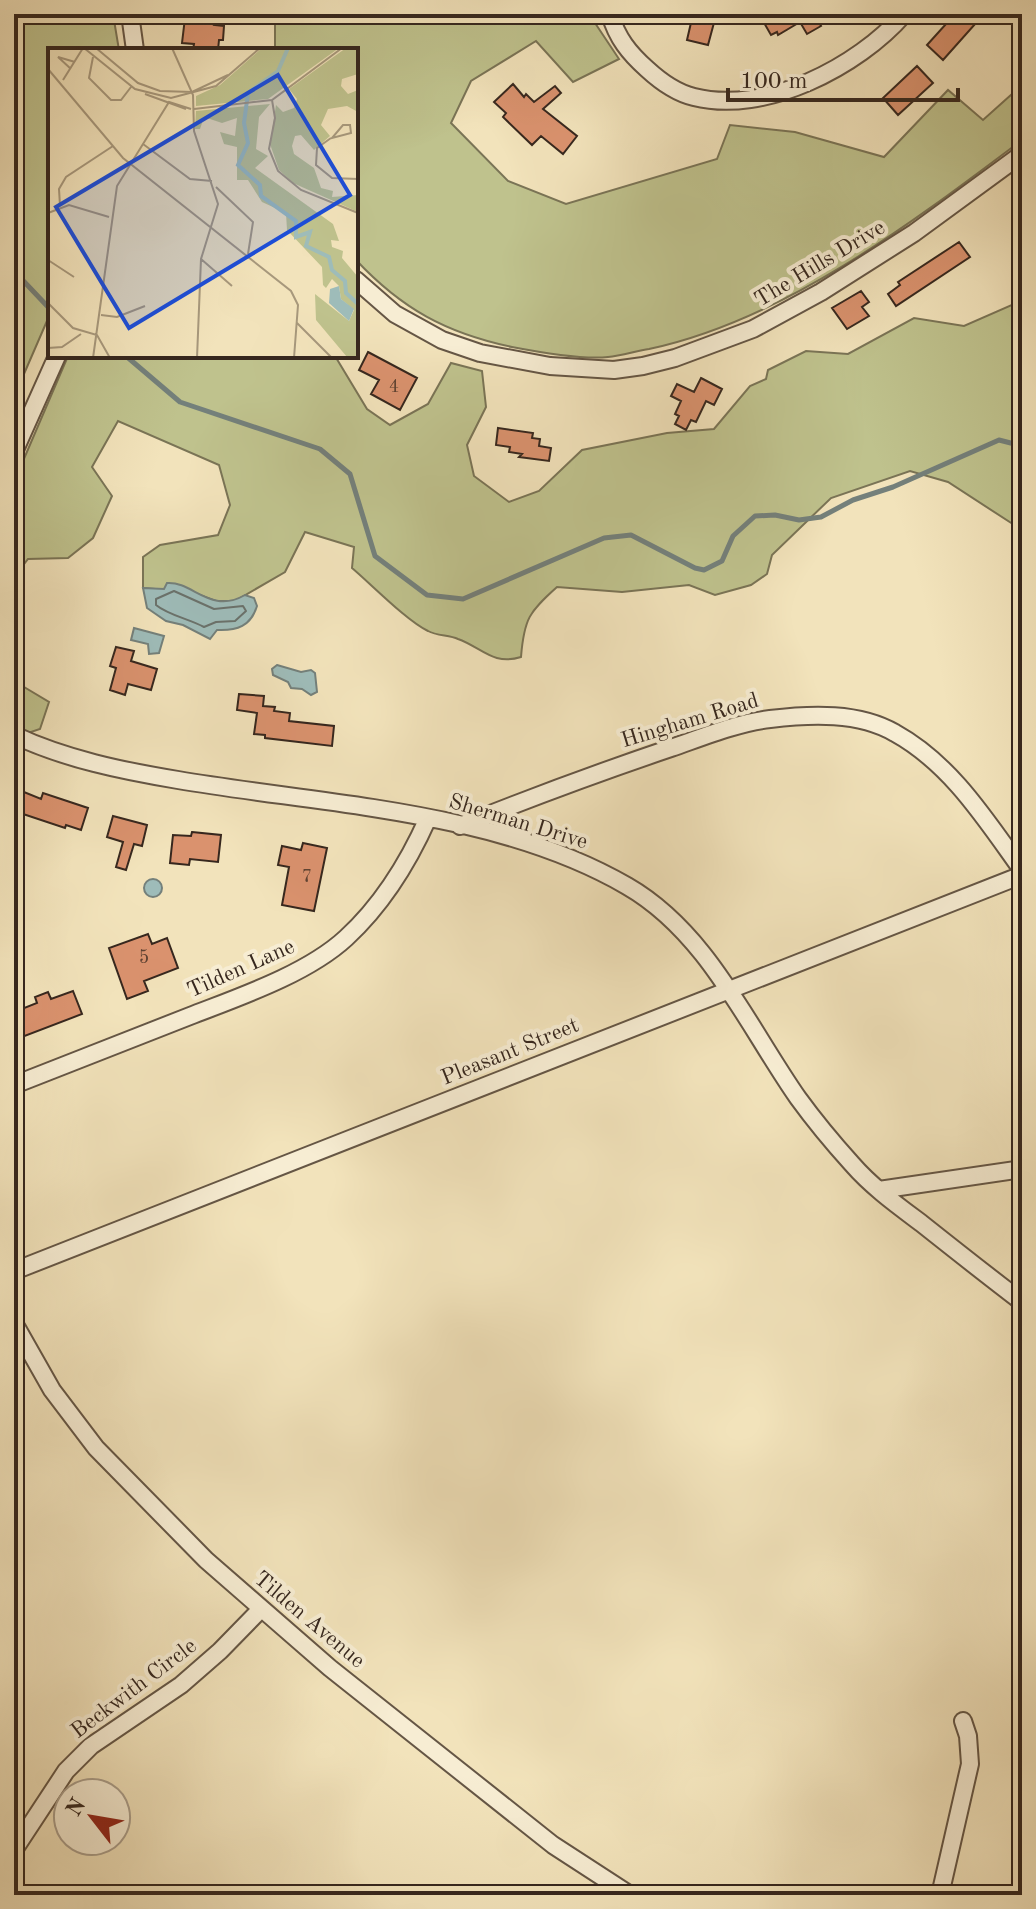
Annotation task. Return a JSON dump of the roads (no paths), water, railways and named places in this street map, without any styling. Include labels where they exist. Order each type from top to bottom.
[{"type":"street","points":[[130,14],[135,48]]},
{"type":"street","points":[[610,14],[615,33],[631,54],[660,81],[691,97],[717,101],[750,99],[790,89],[838,68],[863,52],[904,14]]},
{"type":"street","name":"The Hills Drive","points":[[358,282],[395,314],[442,340],[480,353],[550,366],[614,370],[643,366],[675,358],[753,329],[821,292],[914,233],[1022,154]]},
{"type":"street","points":[[14,452],[56,358]]},
{"type":"street","name":"Hingham Road","points":[[460,826],[589,776],[733,727],[770,719],[845,717],[867,721],[894,732],[923,752],[949,775],[984,817],[1022,872]]},
{"type":"street","name":"Sherman Drive","points":[[14,735],[36,745],[128,772],[428,818],[534,845],[592,867],[629,887],[667,913],[694,943],[799,1100],[853,1165],[879,1190],[1022,1302]]},
{"type":"street","name":"Tilden Lane","points":[[14,1085],[259,989],[327,953],[378,905],[413,853],[428,818]]},
{"type":"street","name":"Pleasant Street","points":[[14,1271],[1022,872]]},
{"type":"street","points":[[879,1190],[1022,1169]]},
{"type":"street","name":"Tilden Avenue","points":[[14,1323],[52,1390],[96,1448],[206,1560],[260,1610],[553,1845],[630,1895]]},
{"type":"street","name":"Beckwith Circle","points":[[14,1850],[66,1771],[91,1746],[181,1685],[260,1610]]},
{"type":"street","points":[[940,1895],[970,1764],[968,1736],[963,1721]]},
{"type":"water","points":[[167,583],[222,601],[245,595],[254,598],[257,606],[247,623],[237,628],[217,630],[210,639],[183,625],[166,621],[147,608],[143,588],[164,589]]},
{"type":"water","points":[[134,628],[164,636],[159,653],[149,654],[148,644],[131,640]]},
{"type":"water","points":[[277,665],[301,672],[311,670],[315,673],[317,692],[311,695],[302,689],[291,688],[288,682],[273,675],[272,669]]},
{"type":"water","points":[[153,879],[162,888],[153,897],[144,888]]},
{"type":"waterway","points":[[14,271],[48,307]]},
{"type":"waterway","points":[[128,358],[180,402],[320,449],[350,474],[375,556],[427,595],[463,599],[604,538],[631,535],[704,570],[722,561],[733,536],[755,516],[775,515],[799,520],[821,517],[853,500],[893,487],[999,440],[1022,446]]}]
